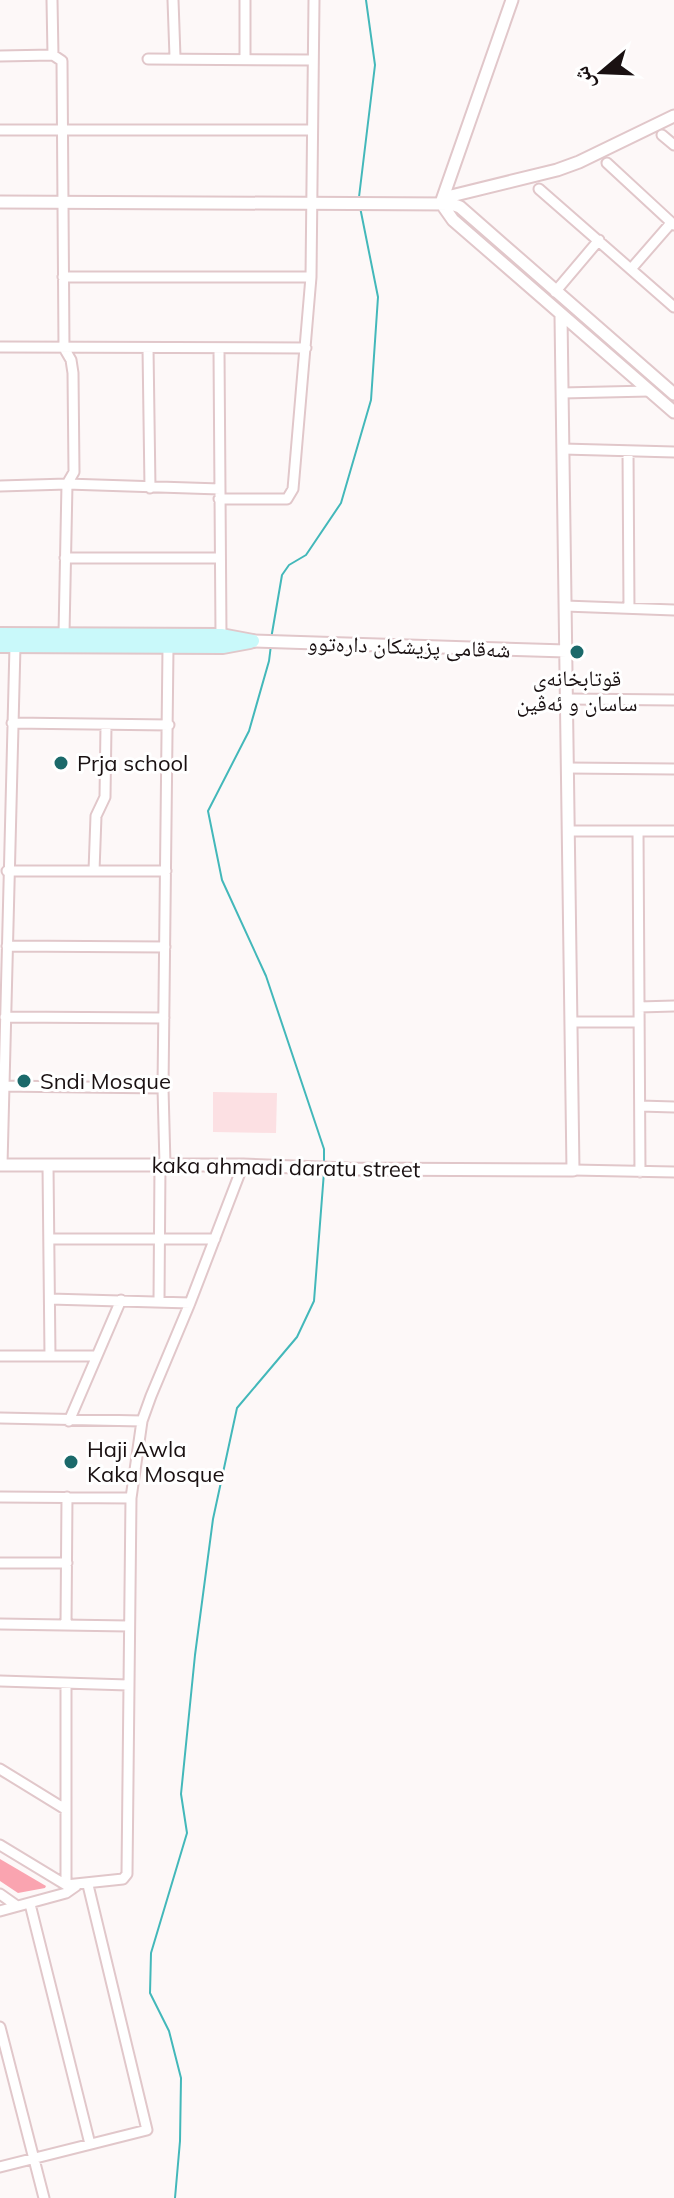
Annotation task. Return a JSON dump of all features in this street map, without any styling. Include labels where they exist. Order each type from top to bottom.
[{"type":"main road","name":"شەقامی پزیشکان دارەتوو","points":[[0,634],[14,640],[168,648],[259,642]]},
{"type":"main road","name":"شەقامی پزیشکان دارەتوو","points":[[0,646],[14,640],[64,634],[221,635],[239,641]]},
{"type":"street","points":[[52,0],[53,55]]},
{"type":"street","points":[[173,0],[175,57]]},
{"type":"street","points":[[245,0],[245,58]]},
{"type":"street","points":[[0,486],[67,484],[287,499],[291,496],[311,277],[314,0]]},
{"type":"street","points":[[512,0],[442,201],[453,220],[674,412]]},
{"type":"street","points":[[0,56],[53,55],[62,61],[64,348],[71,360],[73,373],[74,472],[67,484],[64,634]]},
{"type":"street","points":[[148,59],[312,60]]},
{"type":"street","points":[[0,202],[442,201],[568,166],[674,116]]},
{"type":"street","points":[[0,130],[311,130]]},
{"type":"street","points":[[662,135],[674,145]]},
{"type":"street","points":[[607,163],[673,224],[631,269]]},
{"type":"street","points":[[539,189],[674,307]]},
{"type":"street","points":[[442,201],[460,207],[555,292],[672,388]]},
{"type":"street","points":[[555,292],[599,240]]},
{"type":"street","points":[[63,277],[311,277]]},
{"type":"street","points":[[561,316],[573,1170],[674,1172]]},
{"type":"street","points":[[0,347],[306,348]]},
{"type":"street","points":[[148,348],[150,488]]},
{"type":"street","points":[[219,350],[221,635]]},
{"type":"street","points":[[562,393],[649,391]]},
{"type":"street","points":[[563,449],[674,452]]},
{"type":"street","points":[[628,451],[629,608]]},
{"type":"street","points":[[65,558],[220,558]]},
{"type":"street","points":[[565,606],[674,610]]},
{"type":"street","points":[[1,1165],[7,946],[5,874],[14,640]]},
{"type":"street","name":"شەقامی پزیشکان دارەتوو","points":[[259,642],[566,651]]},
{"type":"street","points":[[159,1301],[168,648]]},
{"type":"street","points":[[567,699],[674,700]]},
{"type":"street","points":[[12,723],[169,725]]},
{"type":"street","points":[[94,871],[96,816],[105,797],[106,726]]},
{"type":"street","points":[[568,768],[674,769]]},
{"type":"street","points":[[568,831],[674,831]]},
{"type":"street","points":[[638,831],[640,1172]]},
{"type":"street","points":[[5,874],[166,871]]},
{"type":"street","points":[[7,946],[165,947]]},
{"type":"street","points":[[639,1007],[674,1006]]},
{"type":"street","points":[[5,1017],[164,1018]]},
{"type":"street","points":[[571,1022],[639,1022]]},
{"type":"street","points":[[2,1086],[163,1088]]},
{"type":"street","points":[[640,1106],[674,1107]]},
{"type":"street","name":"kaka ahmadi daratu street","points":[[1,1165],[573,1170]]},
{"type":"street","points":[[0,1911],[66,1893],[77,1885],[123,1879],[127,1874],[131,1498],[142,1421],[243,1165]]},
{"type":"street","points":[[48,1166],[50,1356]]},
{"type":"street","points":[[49,1239],[215,1239]]},
{"type":"street","points":[[50,1299],[190,1303]]},
{"type":"street","points":[[69,1421],[121,1300]]},
{"type":"street","points":[[0,1356],[96,1356]]},
{"type":"street","points":[[0,1418],[142,1421]]},
{"type":"street","points":[[0,1497],[131,1498]]},
{"type":"street","points":[[66,1625],[67,1497]]},
{"type":"street","points":[[0,1563],[67,1563]]},
{"type":"street","points":[[0,1624],[128,1626]]},
{"type":"street","points":[[0,1681],[128,1685]]},
{"type":"street","points":[[0,2167],[147,2130],[77,1885],[65,1809],[66,1684]]},
{"type":"street","points":[[0,1769],[65,1809]]},
{"type":"street","points":[[0,1845],[77,1885]]},
{"type":"street","points":[[0,1894],[17,1906]]},
{"type":"street","points":[[30,1904],[90,2144]]},
{"type":"street","points":[[0,2027],[44,2198]]},
{"type":"shaded area","points":[[213,1092],[277,1093],[276,1133],[213,1132]]},
{"type":"shaded area","points":[[0,1859],[45,1888],[18,1893],[0,1881]]},
{"type":"waterway","points":[[359,197],[375,65],[366,0]]},
{"type":"waterway","points":[[271,639],[282,575],[289,565],[306,555],[341,503],[371,400],[378,297],[360,207]]},
{"type":"waterway","points":[[271,645],[249,731],[208,811],[222,880],[266,976],[324,1149],[324,1165]]},
{"type":"waterway","points":[[175,2198],[181,2078],[169,2031],[150,1993],[151,1953],[187,1833],[181,1794],[213,1519],[237,1408],[297,1337],[314,1301],[324,1172]]},
{"type":"place","name":"قوتابخانەی ساسان و ئەڤین","points":[[577,652]]},
{"type":"place","name":"Prja school","points":[[61,763]]},
{"type":"place","name":"Sndi Mosque","points":[[24,1081]]},
{"type":"place","name":"Haji Awla Kaka Mosque","points":[[71,1462]]}]
